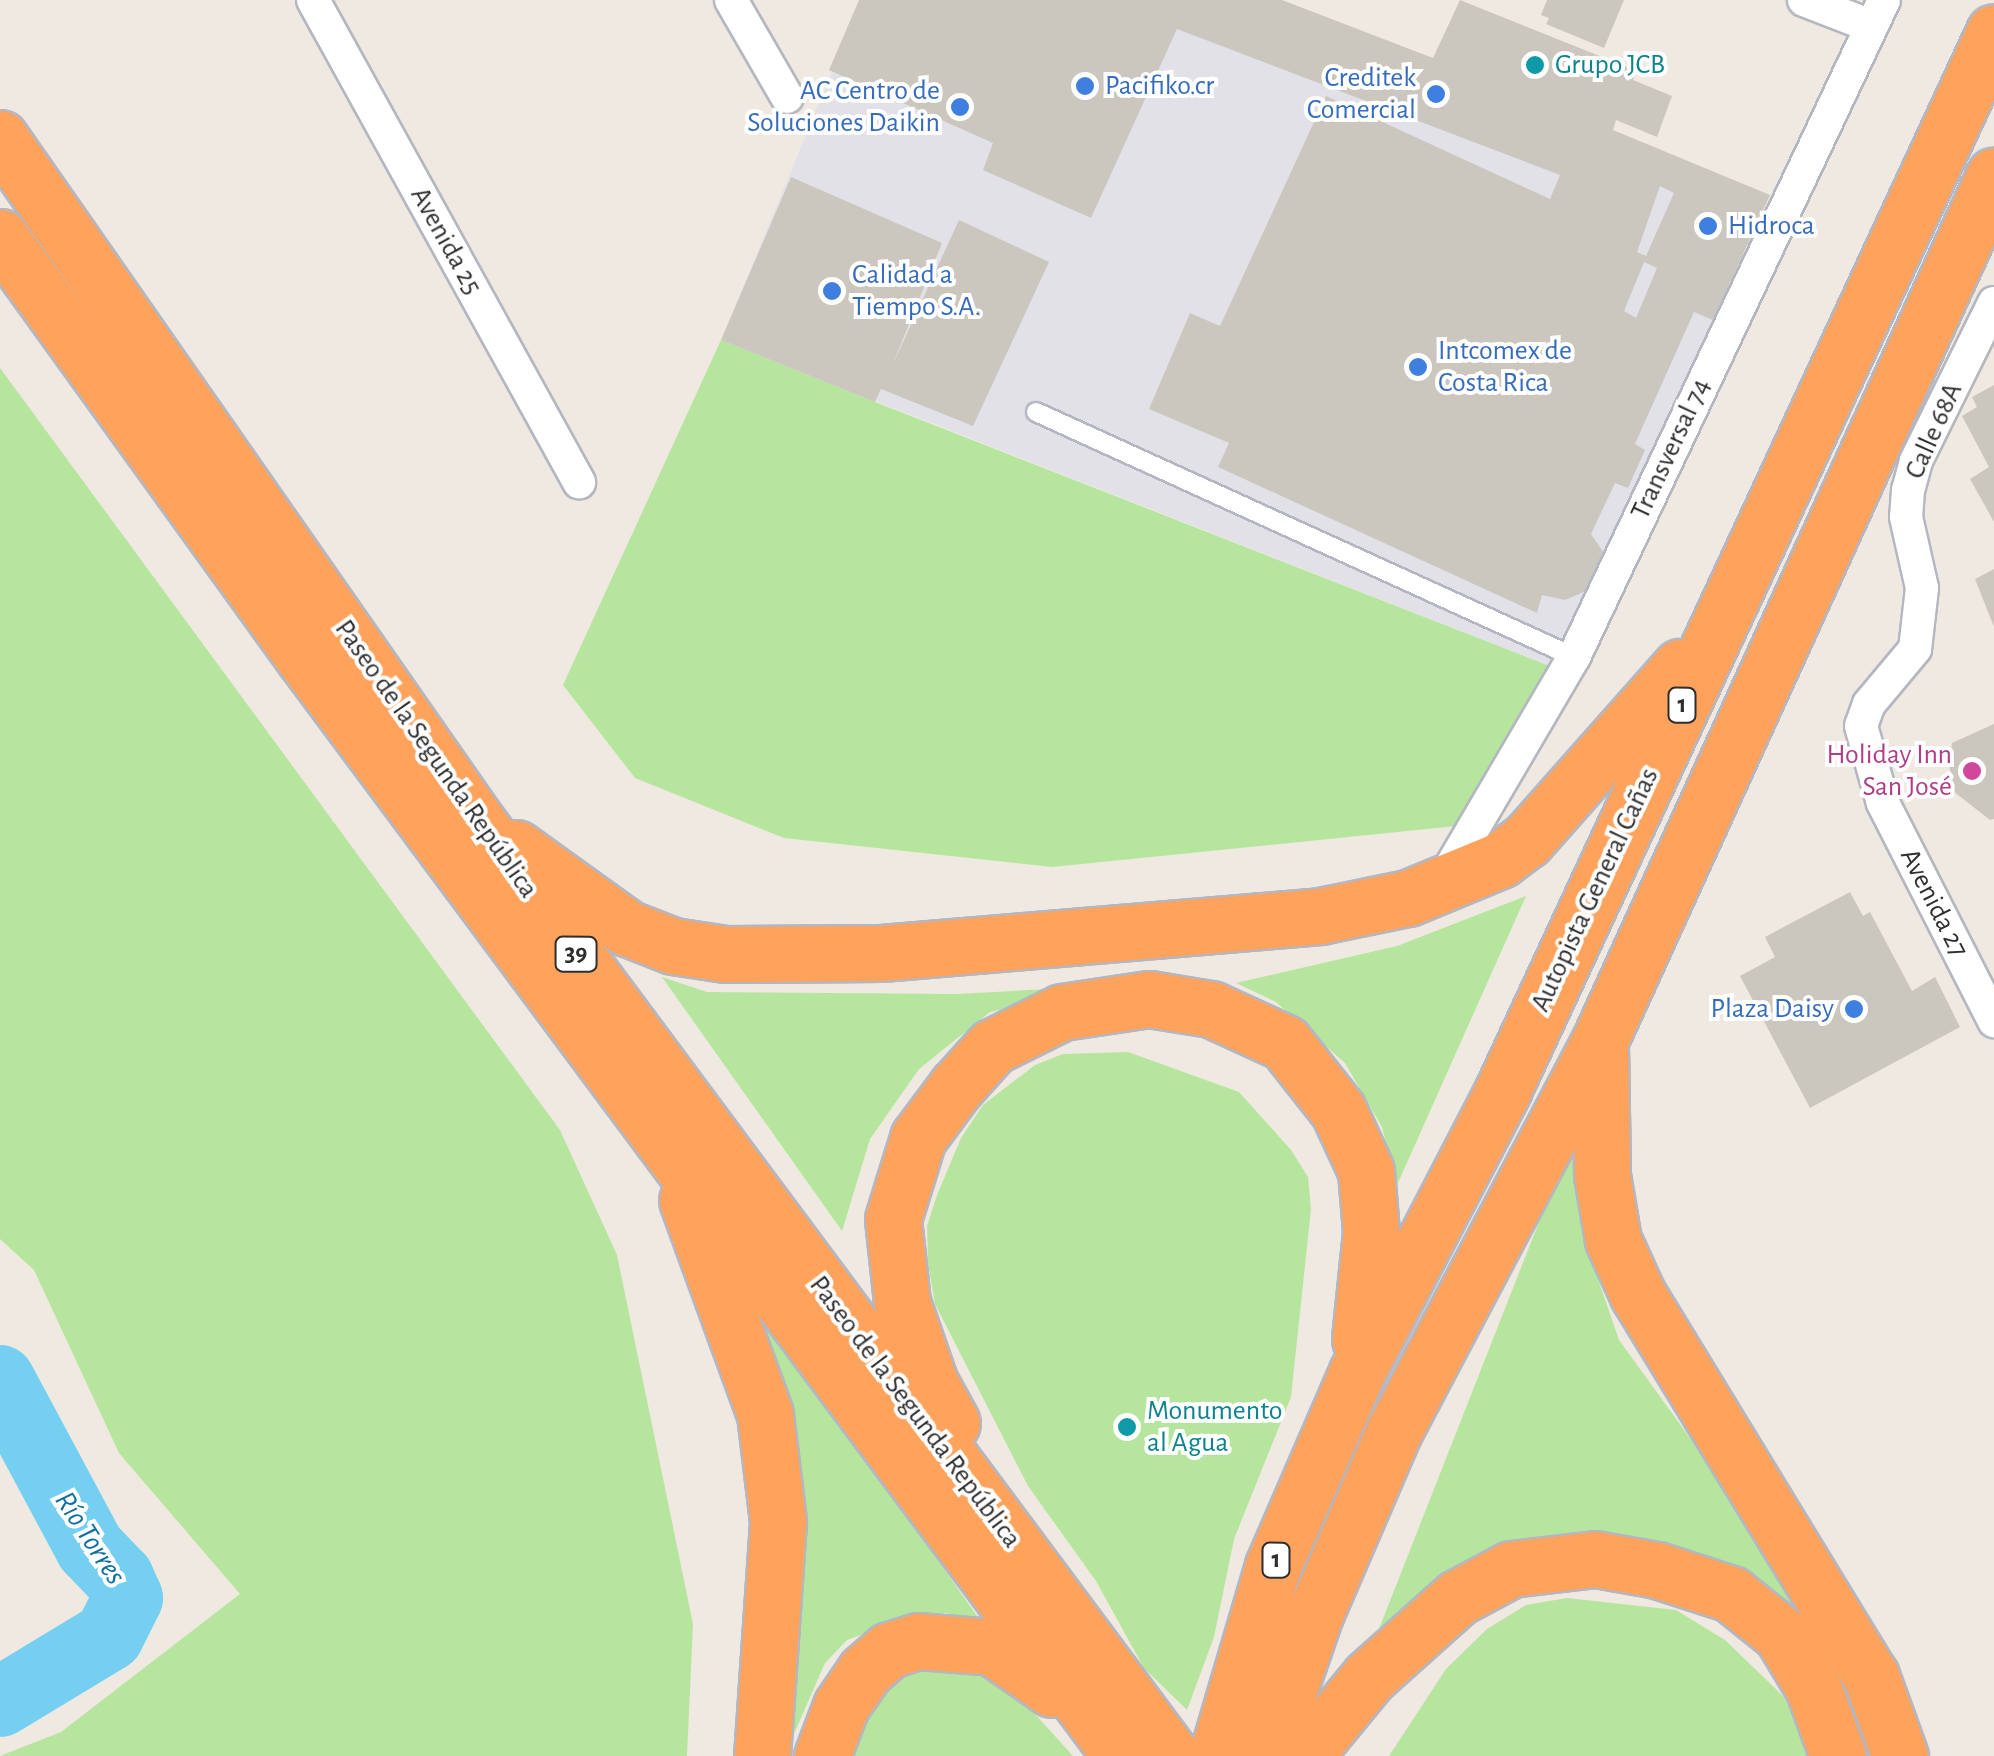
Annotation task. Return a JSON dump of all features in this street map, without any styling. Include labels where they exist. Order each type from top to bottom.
[{"type":"highway","points":[[1908,221],[1974,0]]},
{"type":"highway","name":"Autopista General Cañas","points":[[1218,1756],[1273,1566],[1357,1372],[1503,1090],[1994,32]]},
{"type":"highway","name":"Paseo de la Segunda República","points":[[0,138],[476,819],[1172,1756]]},
{"type":"highway","name":"1","points":[[1266,1756],[1316,1612],[1394,1432],[1600,1040],[1994,180]]},
{"type":"highway","name":"Paseo de la Segunda República","points":[[0,237],[1118,1756]]},
{"type":"highway","points":[[476,819],[627,928],[673,946],[725,954],[881,952],[1320,916],[1439,888],[1527,840],[1721,620]]},
{"type":"highway","points":[[1062,1611],[930,1383],[902,1302],[893,1218],[918,1138],[992,1047],[1062,1012],[1149,999],[1211,1009],[1285,1042],[1338,1110],[1366,1172],[1371,1232],[1357,1372]]},
{"type":"highway","points":[[1600,1040],[1602,1175],[1614,1240],[1638,1295],[1871,1676],[1900,1756]]},
{"type":"highway","points":[[666,1141],[765,1414],[778,1522],[762,1756]]},
{"type":"highway","points":[[1304,1756],[1369,1677],[1457,1598],[1511,1569],[1594,1559],[1730,1594],[1781,1634],[1813,1687],[1838,1756]]},
{"type":"highway","points":[[822,1756],[841,1706],[864,1671],[889,1650],[945,1638],[992,1647],[1037,1672],[1118,1756]]},
{"type":"street","name":"Avenida 25","points":[[314,0],[579,482]]},
{"type":"street","points":[[731,0],[787,97]]},
{"type":"street","points":[[1804,0],[1878,13]]},
{"type":"street","name":"Transversal 74","points":[[1439,888],[1574,657],[1878,13]]},
{"type":"street","name":"Calle 68A","points":[[1860,726],[1877,693],[1914,649],[1922,588],[1906,517],[1908,490],[1916,460],[1994,304]]},
{"type":"street","name":"Avenida 27","points":[[1860,726],[1877,788],[1994,1021]]},
{"type":"lane","points":[[1036,412],[1574,657]]},
{"type":"shaded area","points":[[862,0],[1273,0],[1770,195],[1557,669],[721,340]]},
{"type":"green space","points":[[721,340],[1557,669],[1466,825],[1052,867],[784,838],[635,778],[563,685]]},
{"type":"green space","points":[[0,368],[560,1130],[617,1255],[693,1624],[687,1756],[0,1756],[61,1732],[240,1594],[119,1453],[34,1270],[0,1239]]},
{"type":"green space","points":[[1526,896],[1397,1185],[1382,1127],[1345,1063],[1276,1002],[1236,983],[1397,946]]},
{"type":"green space","points":[[662,977],[707,992],[957,994],[1121,985],[990,1012],[919,1069],[870,1139],[842,1231]]},
{"type":"green space","points":[[1128,1052],[1239,1092],[1291,1150],[1308,1177],[1311,1209],[1291,1397],[1234,1539],[1214,1637],[1187,1710],[1144,1668],[1096,1581],[1028,1486],[935,1304],[928,1263],[927,1226],[937,1195],[961,1138],[983,1105],[1035,1065],[1063,1054]]},
{"type":"green space","points":[[1581,1133],[1581,1230],[1619,1340],[1823,1622],[1886,1756],[1852,1756],[1775,1608],[1503,1574],[1329,1756],[1539,1222]]},
{"type":"green space","points":[[740,1279],[982,1623],[945,1613],[910,1617],[847,1640],[825,1663],[793,1736]]},
{"type":"green space","points":[[1567,1598],[1676,1610],[1725,1640],[1783,1696],[1818,1756],[1389,1756],[1446,1669],[1487,1629],[1526,1605]]},
{"type":"green space","points":[[903,1665],[998,1673],[1073,1756],[842,1756],[862,1715]]},
{"type":"building","name":"Intcomex de Costa Rica","points":[[859,0],[1282,0],[1433,58],[1460,0],[1637,71],[1633,80],[1672,96],[1657,137],[1616,120],[1613,130],[1770,195],[1713,320],[1694,312],[1635,444],[1645,450],[1628,488],[1615,483],[1591,534],[1608,559],[1595,587],[1565,600],[1542,595],[1537,613],[1218,467],[1229,443],[1149,409],[1190,313],[1220,326],[1326,96],[1550,199],[1560,175],[1177,29],[1091,218],[983,170],[993,143],[829,70]],"holes":[[[1660,186],[1674,193],[1646,256],[1637,252]],[[1644,262],[1657,268],[1636,318],[1624,311]]]},
{"type":"building","points":[[1547,0],[1624,0],[1604,48],[1546,24],[1549,18],[1541,15]]},
{"type":"building","name":"Calidad a Tiempo S.A.","points":[[791,177],[942,243],[892,366],[959,220],[1049,262],[973,426],[881,389],[875,402],[721,340]]},
{"type":"building","points":[[1994,385],[1994,522],[1970,479],[1989,467],[1962,416],[1977,407],[1972,397]]},
{"type":"building","points":[[1994,569],[1994,627],[1975,579]]},
{"type":"building","name":"Holiday Inn San José","points":[[1994,724],[1994,819],[1990,820],[1953,791],[1949,763],[1952,743]]},
{"type":"building","name":"Plaza Daisy","points":[[1850,892],[1863,916],[1870,912],[1912,991],[1935,977],[1960,1027],[1810,1108],[1740,976],[1775,957],[1765,937]]},
{"type":"waterway","name":"Río Torres","points":[[0,1380],[90,1548],[119,1578],[128,1598],[109,1636],[0,1702]]},
{"type":"place","name":"Grupo JCB","points":[[1535,65]]},
{"type":"place","name":"Pacifiko.cr","points":[[1085,86]]},
{"type":"place","name":"Creditek Comercial","points":[[1436,94]]},
{"type":"place","name":"AC Centro de Soluciones Daikin","points":[[960,107]]},
{"type":"place","name":"Hidroca","points":[[1708,226]]},
{"type":"place","name":"Calidad a Tiempo S.A.","points":[[832,291]]},
{"type":"place","name":"Intcomex de Costa Rica","points":[[1418,367]]},
{"type":"place","name":"Holiday Inn San José","points":[[1972,771]]},
{"type":"place","name":"Plaza Daisy","points":[[1854,1009]]},
{"type":"place","name":"Monumento al Agua","points":[[1127,1427]]}]
